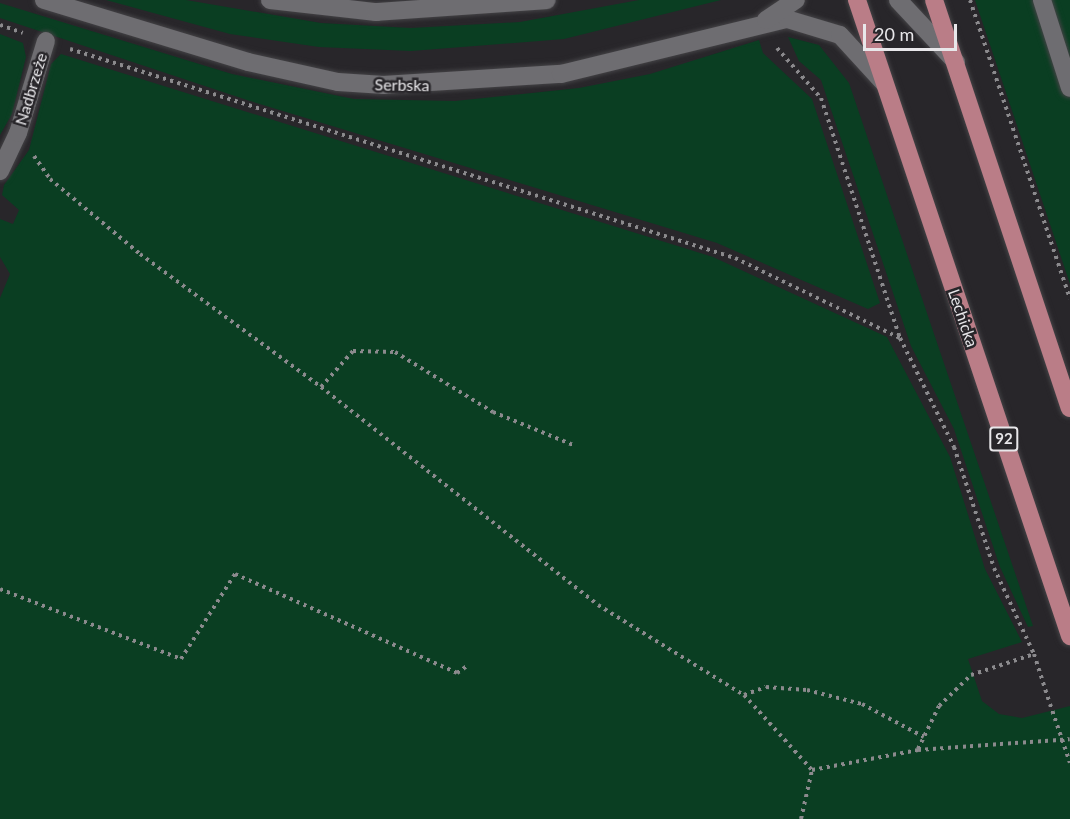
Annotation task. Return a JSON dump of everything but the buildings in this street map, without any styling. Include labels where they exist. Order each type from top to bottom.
[{"type":"main road","name":"Lechicka","points":[[857,0],[1070,636]]},
{"type":"main road","points":[[934,0],[1070,408]]},
{"type":"street","name":"Serbska","points":[[44,0],[248,62],[338,82],[384,85],[561,74],[658,55],[764,21],[787,19],[840,35],[884,83]]},
{"type":"street","points":[[270,0],[376,12],[547,0]]},
{"type":"street","name":"Serbska","points":[[764,21],[796,0]]},
{"type":"street","points":[[898,0],[956,62]]},
{"type":"street","points":[[1042,0],[1070,88]]},
{"type":"street","name":"Nadbrzeże","points":[[1,168],[18,133],[46,41]]},
{"type":"path","points":[[970,0],[1070,299]]},
{"type":"path","points":[[772,39],[821,98],[900,338],[954,447],[994,568],[1034,654],[1070,763]]},
{"type":"path","points":[[46,41],[725,255],[900,338]]},
{"type":"path","points":[[18,133],[50,179],[140,254],[321,387],[598,605],[744,695],[812,770]]},
{"type":"path","points":[[321,387],[352,351],[395,352],[493,412],[573,445]]},
{"type":"path","points":[[0,588],[181,659],[235,574],[457,673],[467,666]]},
{"type":"path","points":[[918,750],[939,706],[971,675],[1034,654]]},
{"type":"path","points":[[744,695],[766,687],[807,690],[862,704],[924,737]]},
{"type":"path","points":[[812,770],[918,750],[1070,739]]},
{"type":"path","points":[[801,819],[812,770]]},
{"type":"green space","points":[[106,0],[186,0],[321,23],[411,28],[520,22],[639,0],[721,0],[564,39],[411,51],[319,47],[230,34]]},
{"type":"green space","points":[[975,0],[1070,0],[1070,284]]},
{"type":"green space","points":[[0,3],[232,74],[354,99],[455,101],[579,88],[650,74],[759,40],[763,53],[812,99],[880,303],[868,309],[717,243],[247,100],[0,18]]},
{"type":"green space","points":[[0,34],[23,43],[26,57],[12,114],[0,135]]},
{"type":"green space","points":[[788,37],[819,45],[849,83],[1033,626],[1028,627],[1000,567],[954,429],[911,346],[821,80],[799,61]]},
{"type":"green space","points":[[61,54],[713,257],[887,337],[950,457],[985,569],[1022,642],[968,659],[982,701],[999,714],[1022,718],[1070,706],[1070,819],[0,819],[0,298],[10,274],[0,257],[0,219],[13,224],[19,210],[2,195],[4,185],[29,150],[51,64]]}]
